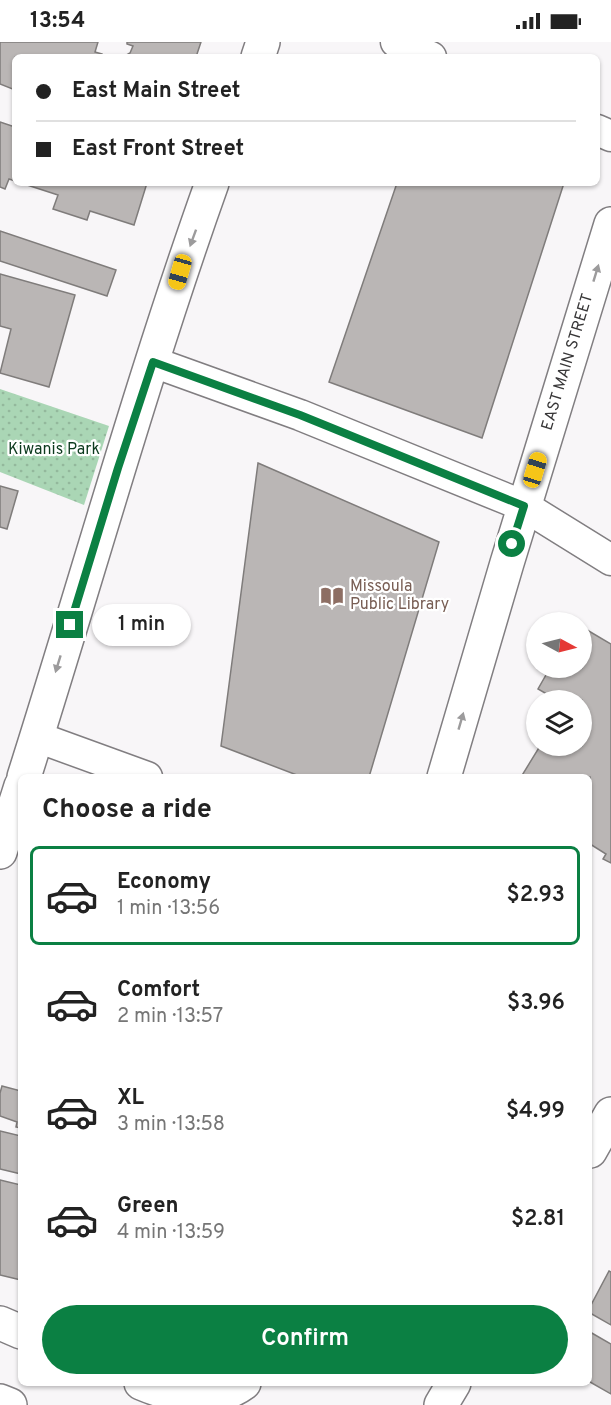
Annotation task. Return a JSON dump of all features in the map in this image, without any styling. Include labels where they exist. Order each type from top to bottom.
[{"type":"main road","points":[[25,774],[114,479],[180,272],[211,186]]},
{"type":"main road","name":"EAST MAIN STREET","points":[[445,774],[611,224]]},
{"type":"main road","points":[[0,852],[18,795]]},
{"type":"main road","points":[[0,1323],[18,1331]]},
{"type":"main road","points":[[148,1386],[169,1395],[203,1400],[224,1396],[239,1386]]},
{"type":"main road","points":[[251,1405],[257,1386]]},
{"type":"main road","points":[[441,1405],[452,1386]]},
{"type":"main road","points":[[0,1401],[10,1405]]},
{"type":"street","points":[[396,42],[424,54]]},
{"type":"street","points":[[153,362],[300,415],[524,506],[611,560]]},
{"type":"street","points":[[37,737],[139,774]]},
{"type":"green space","name":"Kiwanis Park","points":[[0,389],[109,426],[84,505],[0,472]]},
{"type":"building","points":[[0,42],[98,42],[95,52],[102,54],[12,54],[12,89],[0,84]]},
{"type":"building","points":[[127,42],[201,42],[197,54],[128,54],[133,46]]},
{"type":"building","points":[[0,122],[12,126],[12,180],[9,179],[5,189],[0,187]]},
{"type":"building","points":[[30,186],[146,186],[134,225],[90,211],[87,220],[53,209],[58,195]]},
{"type":"building","points":[[396,186],[563,186],[482,438],[329,382]]},
{"type":"building","points":[[0,231],[116,270],[107,296],[0,261]]},
{"type":"building","points":[[0,274],[75,295],[49,387],[0,373],[11,329],[0,326]]},
{"type":"building","name":"Missoula Public Library","points":[[258,463],[439,542],[370,774],[294,774],[221,746]]},
{"type":"building","points":[[0,486],[18,491],[7,529],[0,527]]},
{"type":"building","points":[[592,633],[611,644],[611,863],[603,859],[606,854],[592,845],[592,774],[523,774],[534,756],[592,756],[592,690],[538,689],[544,678],[592,678]]},
{"type":"building","points":[[2,1086],[18,1090],[18,1127],[16,1127],[17,1122],[0,1116]]},
{"type":"building","points":[[0,1131],[18,1135],[18,1173],[0,1169]]},
{"type":"building","points":[[0,1180],[18,1184],[18,1279],[0,1275]]},
{"type":"building","points":[[609,1271],[611,1272],[611,1325],[592,1314],[592,1303]]},
{"type":"building","points":[[592,1333],[611,1344],[611,1394],[592,1383]]},
{"type":"place","name":"Missoula Public Library","points":[[332,596]]},
{"type":"route","points":[[70,625],[153,362],[300,415],[524,506],[512,544]]}]
